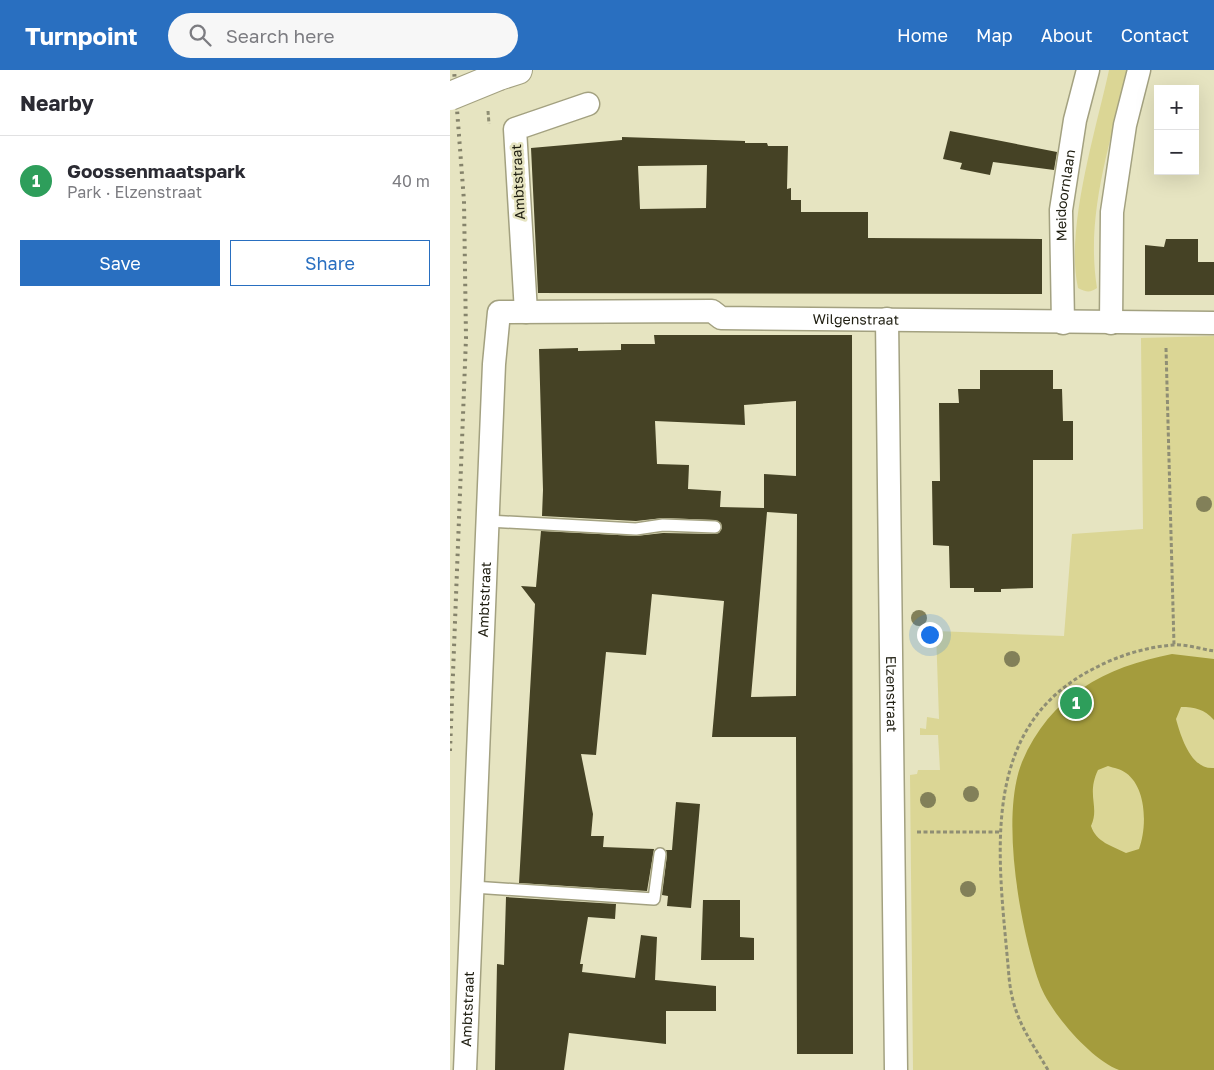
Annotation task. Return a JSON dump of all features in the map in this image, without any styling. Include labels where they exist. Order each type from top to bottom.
[{"type":"main road","points":[[450,96],[508,73]]},
{"type":"street","name":"Meidoornlaan","points":[[1063,323],[1061,210],[1075,120],[1088,70]]},
{"type":"street","points":[[1111,323],[1112,212],[1125,125],[1140,70]]},
{"type":"street","name":"Ambtstraat","points":[[526,312],[515,129],[588,104]]},
{"type":"street","name":"Wilgenstraat","points":[[499,312],[712,311],[722,318],[1063,323],[1214,323]]},
{"type":"street","name":"Ambtstraat","points":[[465,1070],[494,364],[499,312]]},
{"type":"street","name":"Elzenstraat","points":[[887,319],[896,1070]]},
{"type":"lane","points":[[488,521],[636,529],[663,525],[715,527]]},
{"type":"lane","points":[[473,887],[654,899],[660,854]]},
{"type":"path","points":[[1166,323],[1174,645]]},
{"type":"path","points":[[1048,1070],[1020,1024],[1011,996],[999,832],[1007,776],[1018,746],[1036,714],[1054,694],[1076,678],[1109,660],[1174,645],[1214,651]]},
{"type":"path","points":[[894,830],[999,832]]},
{"type":"shaded area","points":[[1109,70],[1128,70],[1097,205],[1094,260],[1097,288],[1088,291],[1078,288],[1075,264],[1076,237],[1084,179]]},
{"type":"shaded area","points":[[1214,336],[1214,1070],[913,1070],[910,775],[917,774],[918,770],[940,770],[938,735],[920,735],[920,728],[926,729],[927,717],[939,719],[936,631],[1064,636],[1072,534],[1143,529],[1141,338]]},
{"type":"shaded area","points":[[1172,654],[1214,659],[1214,720],[1203,711],[1186,707],[1181,707],[1176,719],[1184,743],[1193,758],[1199,764],[1214,768],[1214,1070],[1119,1070],[1096,1056],[1061,1020],[1044,993],[1032,959],[1019,903],[1015,872],[1013,812],[1016,785],[1022,762],[1034,739],[1048,719],[1064,702],[1082,688],[1102,676],[1147,660]],"holes":[[[1108,766],[1124,772],[1133,780],[1141,798],[1144,820],[1142,840],[1139,849],[1126,853],[1101,840],[1091,826],[1094,813],[1093,787],[1095,779],[1098,770]]]},
{"type":"building","points":[[950,131],[1057,152],[1054,170],[993,162],[990,175],[960,169],[962,163],[943,159]]},
{"type":"building","points":[[622,137],[745,141],[745,143],[767,143],[768,146],[788,146],[787,189],[791,188],[791,200],[801,200],[801,212],[868,212],[868,238],[1042,239],[1042,294],[538,293],[531,148],[622,140]],"holes":[[[707,165],[706,208],[640,209],[638,166]]]},
{"type":"building","points":[[1166,239],[1198,239],[1198,262],[1214,262],[1214,295],[1145,295],[1145,245],[1164,247]]},
{"type":"building","points":[[654,335],[852,335],[853,1054],[797,1054],[796,737],[712,737],[724,601],[652,594],[646,655],[606,652],[596,755],[581,754],[593,814],[591,836],[604,836],[603,847],[654,849],[647,891],[519,883],[535,604],[521,586],[536,587],[541,531],[636,536],[663,533],[715,534],[719,533],[722,528],[721,523],[715,520],[663,518],[636,521],[542,516],[539,349],[578,348],[578,351],[621,350],[621,344],[655,344]],"holes":[[[796,401],[796,476],[764,474],[764,508],[720,507],[721,491],[688,489],[689,465],[657,464],[655,421],[745,425],[744,405]],[[767,512],[797,514],[796,696],[751,697]]]},
{"type":"building","points":[[980,370],[1053,370],[1053,389],[1062,389],[1063,421],[1073,421],[1073,460],[1033,460],[1033,588],[1001,589],[1001,592],[974,592],[974,588],[950,588],[949,546],[933,545],[932,481],[940,481],[939,403],[959,403],[958,389],[980,389]]},
{"type":"building","points":[[676,802],[700,804],[691,908],[667,906],[668,896],[662,895],[666,850],[672,850]]},
{"type":"building","points":[[506,897],[616,904],[615,919],[588,917],[580,964],[583,964],[582,972],[635,978],[641,935],[657,937],[655,980],[716,986],[716,1011],[666,1011],[666,1044],[569,1033],[564,1070],[495,1070],[497,964],[504,965]]},
{"type":"building","points":[[703,900],[740,900],[740,937],[754,938],[754,960],[701,960]]},
{"type":"railway","points":[[450,751],[466,338],[464,201],[454,70]]},
{"type":"place","name":"Goossenmaatspark","points":[[1076,703]]}]
